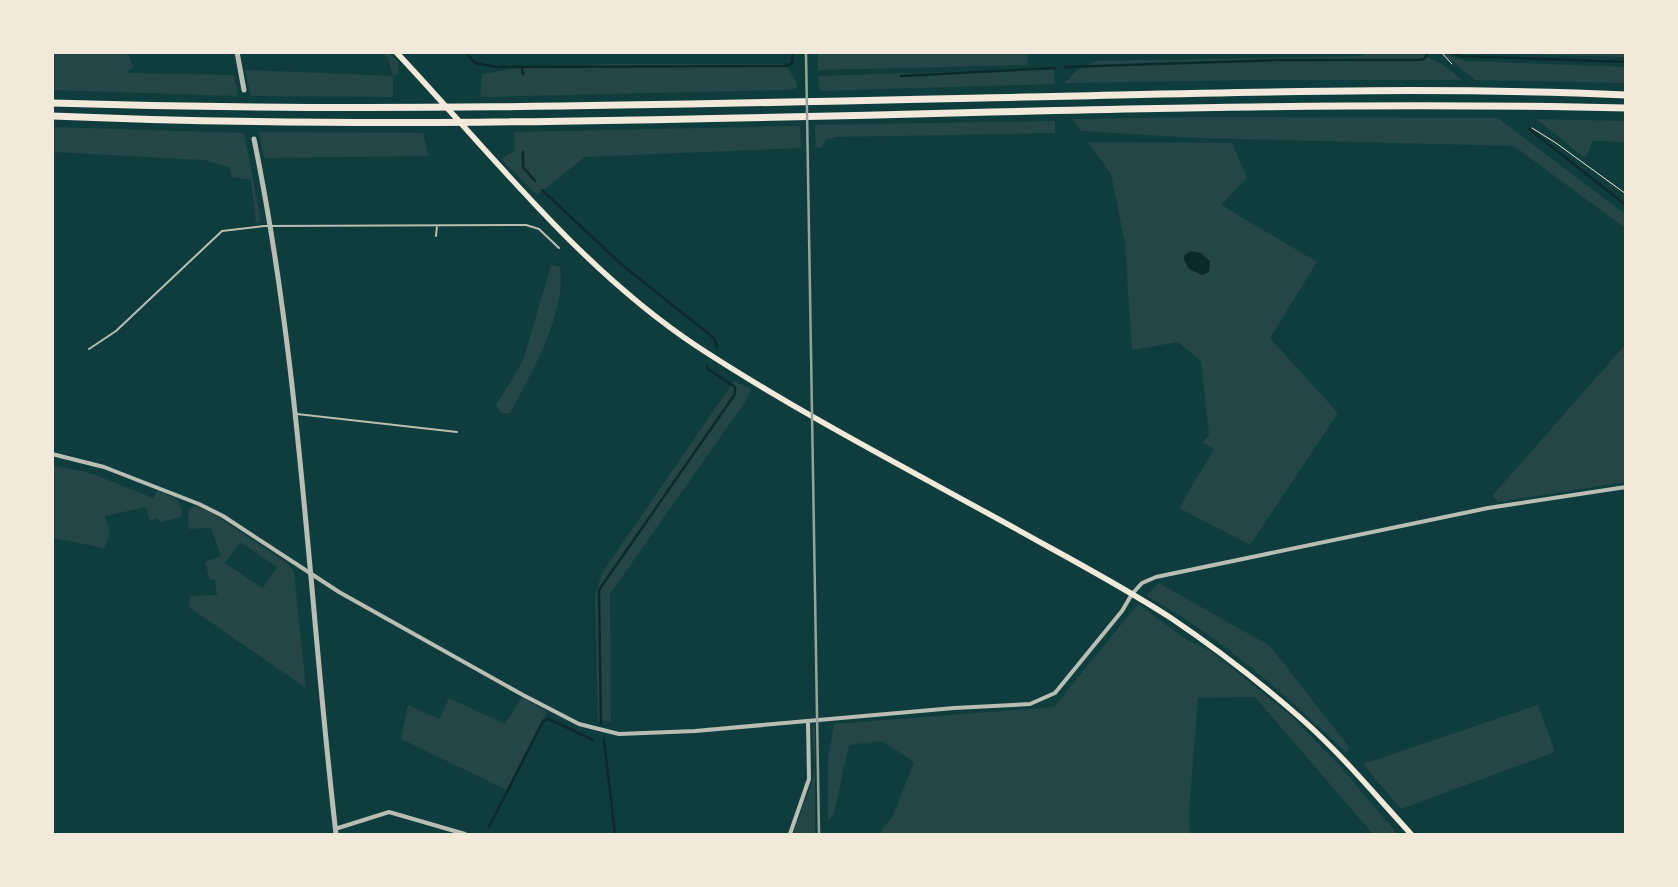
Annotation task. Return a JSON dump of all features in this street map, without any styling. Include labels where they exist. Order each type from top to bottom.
[{"type":"highway","points":[[52,103],[233,108],[465,109],[1266,92],[1434,91],[1626,95]]},
{"type":"highway","points":[[52,116],[270,122],[429,122],[1225,106],[1626,108]]},
{"type":"main road","points":[[400,54],[564,233],[617,283],[681,334],[765,389],[1132,594],[1222,654],[1300,717],[1361,778],[1411,834]]},
{"type":"street","points":[[236,52],[244,90]]},
{"type":"street","points":[[254,139],[271,226],[286,327],[336,832],[389,812],[465,834]]},
{"type":"street","points":[[52,454],[104,467],[199,504],[223,516],[339,592],[558,714],[601,731],[619,734],[685,731],[808,722],[954,708],[1030,704],[1055,693],[1122,611],[1132,594],[1142,584],[1156,577],[1488,508],[1626,487]]},
{"type":"street","points":[[790,834],[809,779],[808,722]]},
{"type":"lane","points":[[89,349],[116,331],[222,231],[271,226],[534,226],[544,232],[559,248]]},
{"type":"lane","points":[[436,236],[437,226]]},
{"type":"lane","points":[[295,413],[456,432]]},
{"type":"path","points":[[1441,52],[1452,64]]},
{"type":"path","points":[[1532,128],[1556,143],[1626,194]]},
{"type":"shaded area","points":[[818,52],[1028,53],[1027,65],[818,70]]},
{"type":"shaded area","points":[[1364,52],[1420,53],[1445,66],[1462,80],[1262,80],[1065,83],[1077,70],[1095,61],[1363,56]]},
{"type":"shaded area","points":[[1472,52],[1625,52],[1625,57],[1472,53]]},
{"type":"shaded area","points":[[53,53],[128,53],[133,67],[126,73],[234,75],[238,96],[53,90]]},
{"type":"shaded area","points":[[383,53],[389,53],[399,63],[398,74],[393,76],[388,58]]},
{"type":"shaded area","points":[[1442,53],[1465,61],[1625,67],[1625,83],[1475,80]]},
{"type":"shaded area","points":[[785,64],[796,81],[797,88],[789,90],[480,97],[482,74],[532,66]]},
{"type":"shaded area","points":[[245,70],[393,76],[393,97],[251,96]]},
{"type":"shaded area","points":[[1054,70],[1055,84],[820,91],[818,76]]},
{"type":"shaded area","points":[[1200,117],[1498,118],[1625,214],[1625,228],[1514,146],[1199,138],[1081,131],[1072,119]]},
{"type":"shaded area","points":[[1536,119],[1625,121],[1625,142],[1593,141],[1585,158]]},
{"type":"shaded area","points":[[1055,121],[1055,133],[836,137],[826,140],[822,147],[816,148],[815,125]]},
{"type":"shaded area","points":[[800,126],[801,148],[585,157],[537,195],[501,159],[515,150],[514,132]]},
{"type":"shaded area","points":[[53,127],[244,133],[261,221],[256,223],[251,180],[232,177],[229,167],[204,160],[53,152]]},
{"type":"shaded area","points":[[259,132],[423,133],[429,156],[264,158]]},
{"type":"shaded area","points":[[1088,142],[1232,143],[1247,178],[1221,205],[1317,262],[1270,338],[1338,413],[1250,545],[1179,508],[1214,449],[1202,442],[1209,435],[1201,361],[1178,342],[1132,350],[1125,244],[1111,174]]},
{"type":"shaded area","points":[[1190,251],[1201,253],[1210,261],[1209,272],[1202,275],[1189,269],[1184,256]]},
{"type":"shaded area","points":[[551,265],[560,267],[561,284],[553,323],[537,362],[510,413],[501,413],[496,405],[523,361]]},
{"type":"shaded area","points":[[1625,345],[1625,482],[1498,502],[1492,496]]},
{"type":"shaded area","points":[[734,381],[751,389],[745,402],[610,594],[611,722],[598,721],[595,596],[602,573]]},
{"type":"shaded area","points":[[52,465],[93,474],[153,498],[157,491],[167,495],[179,502],[181,517],[160,522],[158,518],[150,521],[146,507],[105,516],[110,534],[104,548],[53,538]]},
{"type":"shaded area","points":[[195,506],[214,514],[288,564],[294,572],[306,688],[189,607],[190,596],[217,595],[215,579],[210,580],[205,562],[221,556],[211,528],[189,529],[188,510]],"holes":[[[240,542],[277,567],[263,588],[225,563]]]},
{"type":"shaded area","points":[[1159,583],[1270,646],[1349,747],[1347,753],[1301,710],[1226,648],[1173,611],[1146,596]]},
{"type":"shaded area","points":[[1138,604],[1187,640],[1211,651],[1290,715],[1341,767],[1397,834],[1373,834],[1255,697],[1198,698],[1189,814],[1190,834],[881,834],[883,828],[892,818],[914,762],[882,741],[849,745],[834,814],[828,821],[828,758],[834,724],[1054,707]]},
{"type":"shaded area","points":[[522,697],[547,712],[507,790],[401,739],[408,705],[440,719],[449,698],[505,724]]},
{"type":"shaded area","points":[[1538,705],[1555,752],[1401,809],[1363,764]]},
{"type":"shaded area","points":[[812,726],[815,726],[815,767]]},
{"type":"shaded area","points":[[815,767],[815,834],[793,834],[812,782]]},
{"type":"pier","points":[[1452,64],[1533,127],[1527,130],[1445,66]]},
{"type":"waterway","points":[[466,52],[475,63],[497,67],[785,66],[792,63],[793,52]]},
{"type":"waterway","points":[[1065,67],[1277,60],[1419,60],[1424,59],[1429,52]]},
{"type":"waterway","points":[[1446,52],[1461,56],[1626,62]]},
{"type":"waterway","points":[[522,67],[523,74]]},
{"type":"waterway","points":[[901,76],[1055,68]]},
{"type":"waterway","points":[[1529,129],[1626,205]]},
{"type":"waterway","points":[[523,152],[523,167],[535,181]]},
{"type":"waterway","points":[[542,190],[622,265],[714,338],[717,347]]},
{"type":"waterway","points":[[601,724],[599,590],[735,394],[735,387],[708,369],[707,365]]},
{"type":"waterway","points":[[489,827],[543,721],[549,719],[593,740]]},
{"type":"waterway","points":[[604,740],[615,834]]},
{"type":"railway","points":[[806,52],[819,834]]}]
